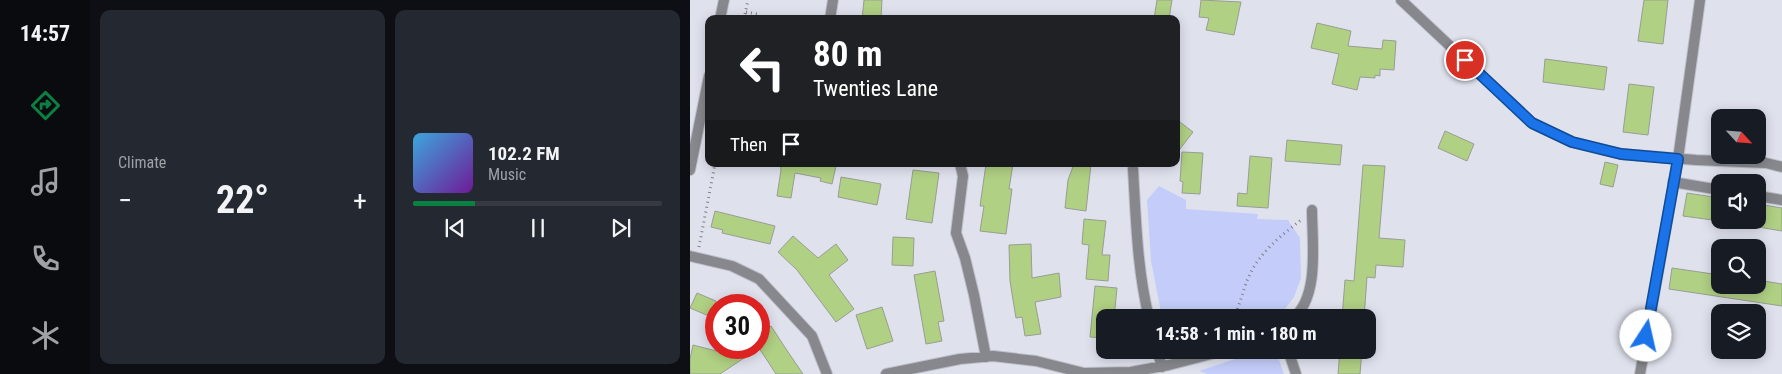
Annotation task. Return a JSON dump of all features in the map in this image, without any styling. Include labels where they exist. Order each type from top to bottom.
[{"type":"street","points":[[721,15],[724,0]]},
{"type":"street","points":[[831,15],[833,0]]},
{"type":"street","points":[[1401,0],[1532,123],[1572,142],[1621,154],[1766,163],[1782,167]]},
{"type":"street","points":[[1640,374],[1678,159],[1700,0]]},
{"type":"street","points":[[690,170],[705,101]]},
{"type":"street","points":[[961,167],[963,176],[956,233],[965,258],[974,295],[986,357]]},
{"type":"street","points":[[1133,169],[1142,284],[1147,309]]},
{"type":"street","points":[[1673,182],[1711,188]]},
{"type":"street","points":[[1766,197],[1782,200]]},
{"type":"street","points":[[1301,309],[1308,296],[1314,272],[1312,210]]},
{"type":"street","points":[[693,257],[732,266],[760,279],[812,336],[827,374]]},
{"type":"street","points":[[886,374],[960,359],[986,357],[1036,361],[1084,373],[1131,372],[1162,367],[1193,359]]},
{"type":"street","points":[[1160,359],[1162,367]]},
{"type":"street","points":[[1291,359],[1296,374]]},
{"type":"path","points":[[745,15],[748,0]]},
{"type":"path","points":[[746,12],[757,15]]},
{"type":"path","points":[[693,257],[714,167]]},
{"type":"path","points":[[1238,309],[1250,273],[1260,258],[1278,239],[1312,210]]},
{"type":"shaded area","points":[[1159,186],[1186,200],[1186,209],[1258,214],[1257,219],[1288,220],[1300,238],[1301,278],[1294,297],[1285,309],[1160,309],[1151,261],[1147,200]]},
{"type":"shaded area","points":[[1235,359],[1279,359],[1284,374],[1208,374],[1199,371]]},
{"type":"building","points":[[864,0],[882,0],[881,15],[862,15]]},
{"type":"building","points":[[1157,0],[1172,0],[1170,15],[1155,15]]},
{"type":"building","points":[[1201,0],[1241,2],[1234,35],[1206,30],[1209,18],[1199,17]]},
{"type":"building","points":[[1644,0],[1668,0],[1663,44],[1638,41]]},
{"type":"building","points":[[1317,23],[1351,31],[1348,46],[1382,49],[1383,40],[1396,41],[1394,70],[1380,69],[1380,76],[1375,75],[1375,78],[1360,77],[1357,90],[1332,84],[1339,54],[1311,48]]},
{"type":"building","points":[[1545,59],[1607,67],[1604,90],[1543,82]]},
{"type":"building","points":[[1629,84],[1654,87],[1648,135],[1623,132]]},
{"type":"building","points":[[1180,122],[1193,132],[1180,149]]},
{"type":"building","points":[[1445,131],[1474,144],[1467,161],[1438,148]]},
{"type":"building","points":[[1287,140],[1342,145],[1340,165],[1285,161]]},
{"type":"building","points":[[1182,152],[1203,153],[1200,194],[1182,193],[1183,182],[1180,181]]},
{"type":"building","points":[[1250,156],[1272,158],[1268,208],[1237,206],[1238,193],[1247,194]]},
{"type":"building","points":[[1605,162],[1618,165],[1613,187],[1600,184]]},
{"type":"building","points":[[1363,165],[1385,166],[1379,238],[1405,240],[1403,267],[1376,265],[1375,278],[1367,277],[1365,309],[1343,309],[1345,280],[1354,281]]},
{"type":"building","points":[[780,167],[836,167],[832,184],[820,181],[821,178],[795,173],[791,198],[777,196]]},
{"type":"building","points":[[986,167],[1013,167],[1009,189],[1012,189],[1006,234],[980,231],[984,206],[980,206]]},
{"type":"building","points":[[1073,167],[1091,167],[1086,211],[1065,208],[1068,180]]},
{"type":"building","points":[[913,170],[939,173],[932,223],[906,219]]},
{"type":"building","points":[[841,177],[881,184],[877,205],[838,197]]},
{"type":"building","points":[[1687,193],[1711,197],[1711,220],[1683,216]]},
{"type":"building","points":[[1766,205],[1782,208],[1782,231],[1766,228]]},
{"type":"building","points":[[715,211],[775,226],[770,244],[722,233],[723,230],[711,227]]},
{"type":"building","points":[[1084,219],[1106,221],[1102,255],[1110,255],[1108,281],[1086,279],[1089,245],[1082,244]]},
{"type":"building","points":[[793,236],[818,258],[836,244],[848,260],[829,275],[854,309],[836,322],[797,270],[778,252]]},
{"type":"building","points":[[893,237],[914,238],[913,266],[892,265]]},
{"type":"building","points":[[1031,244],[1032,278],[1059,273],[1061,297],[1035,302],[1041,334],[1025,336],[1022,317],[1016,318],[1010,281],[1009,245]]},
{"type":"building","points":[[1672,268],[1711,274],[1711,294],[1766,294],[1766,281],[1782,284],[1782,306],[1669,289]]},
{"type":"building","points":[[935,271],[944,321],[938,322],[942,341],[926,344],[914,275]]},
{"type":"building","points":[[1095,286],[1117,288],[1115,309],[1096,309],[1096,337],[1090,337]]},
{"type":"building","points":[[697,293],[705,296],[705,314],[690,308]]},
{"type":"building","points":[[882,307],[893,341],[867,349],[856,315]]},
{"type":"building","points":[[770,327],[803,374],[776,374],[766,359],[770,359]]},
{"type":"building","points":[[693,345],[705,348],[705,359],[742,359],[720,374],[690,374],[690,359]]},
{"type":"building","points":[[1339,359],[1361,359],[1360,374],[1338,374]]},
{"type":"route","points":[[1465,60],[1532,123],[1572,142],[1621,154],[1678,159],[1646,336]]}]
